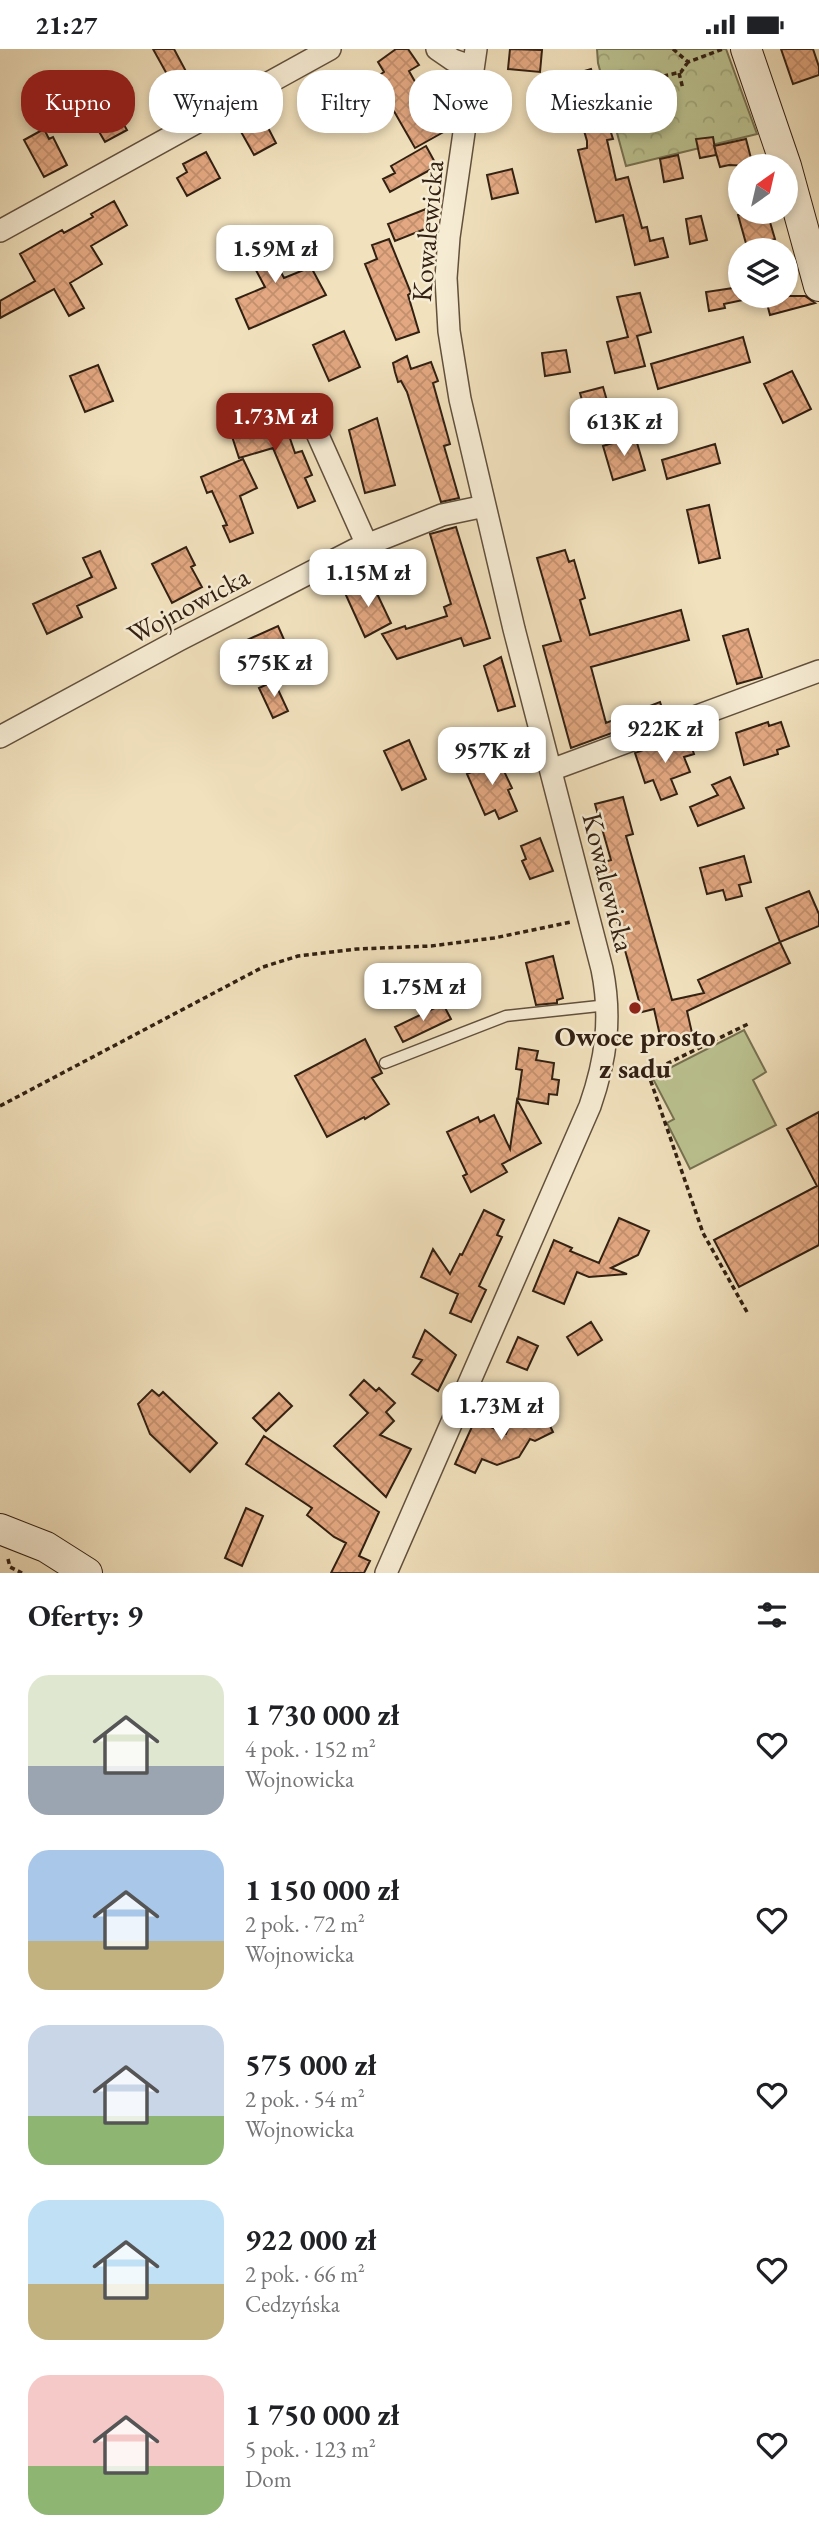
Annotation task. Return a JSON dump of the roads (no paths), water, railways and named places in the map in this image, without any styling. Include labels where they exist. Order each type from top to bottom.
[{"type":"street","points":[[0,231],[330,49]]},
{"type":"street","points":[[437,49],[453,60],[475,58]]},
{"type":"street","points":[[746,49],[782,154]]},
{"type":"street","name":"Kowalewicka","points":[[386,1573],[590,1106],[606,1050],[608,1005],[590,919],[514,629],[455,374],[447,316],[449,237],[475,58]]},
{"type":"street","points":[[798,210],[819,286]]},
{"type":"street","points":[[307,411],[367,545]]},
{"type":"street","name":"Wojnowicka","points":[[0,737],[179,640],[367,545],[442,515],[485,506]]},
{"type":"street","points":[[551,770],[819,671]]},
{"type":"street","points":[[0,1529],[46,1548],[88,1573]]},
{"type":"lane","points":[[385,1063],[506,1016],[608,1005]]},
{"type":"place","name":"Owoce prosto z sadu","points":[[635,1008]]}]
